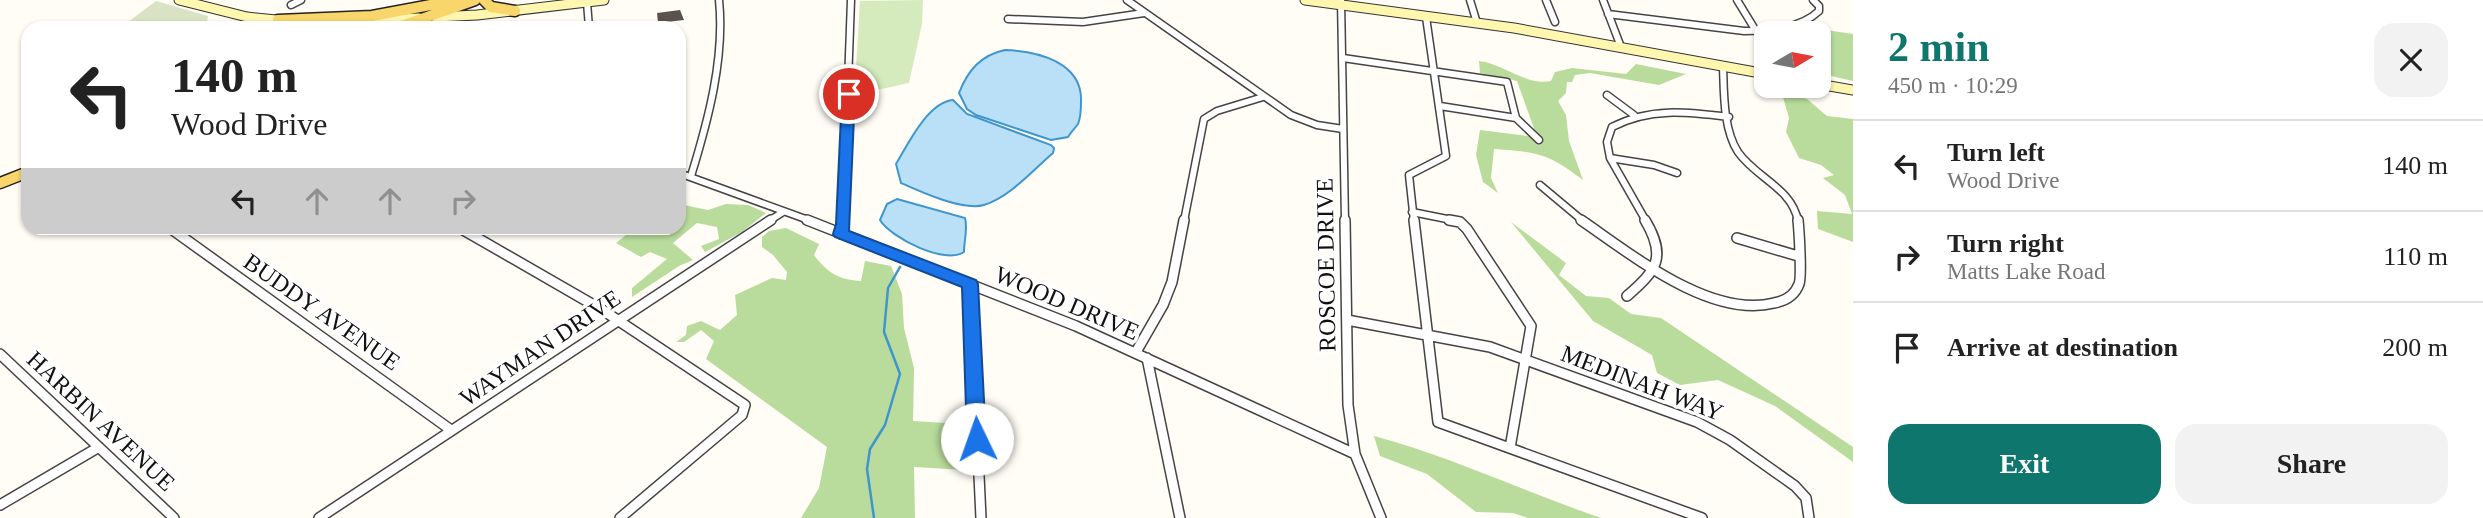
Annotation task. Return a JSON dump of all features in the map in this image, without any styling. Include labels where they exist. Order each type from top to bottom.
[{"type":"main road","points":[[179,0],[234,14],[295,21]]},
{"type":"main road","points":[[278,20],[372,16],[459,0]]},
{"type":"main road","points":[[409,21],[459,0]]},
{"type":"main road","points":[[414,21],[475,0]]},
{"type":"main road","points":[[484,0],[491,7],[516,11]]},
{"type":"main road","points":[[425,18],[477,15],[604,0]]},
{"type":"main road","points":[[1305,0],[1477,23],[1754,72]]},
{"type":"main road","points":[[448,21],[477,15]]},
{"type":"main road","points":[[1831,86],[1853,90]]},
{"type":"main road","points":[[0,183],[21,175]]},
{"type":"street","points":[[291,5],[301,0]]},
{"type":"street","points":[[691,176],[707,110],[722,24],[719,0]]},
{"type":"street","points":[[841,234],[844,224],[851,0]]},
{"type":"street","points":[[1127,0],[1263,97],[1300,120],[1343,129]]},
{"type":"street","points":[[1470,0],[1477,23]]},
{"type":"street","points":[[1546,0],[1555,22]]},
{"type":"street","points":[[1603,0],[1621,47]]},
{"type":"street","points":[[1737,0],[1754,28]]},
{"type":"street","points":[[1803,21],[1812,18],[1819,11],[1819,6],[1813,0]]},
{"type":"street","points":[[587,2],[588,21]]},
{"type":"street","name":"ROSCOE DRIVE","points":[[1341,3],[1348,405],[1356,454],[1381,518]]},
{"type":"street","points":[[1008,19],[1083,22],[1144,13]]},
{"type":"street","points":[[1608,14],[1754,31]]},
{"type":"street","points":[[1426,17],[1446,156],[1409,175],[1438,422],[1702,518]]},
{"type":"street","points":[[1343,58],[1507,82],[1516,118],[1539,140]]},
{"type":"street","points":[[1540,185],[1553,201],[1654,269],[1704,295],[1732,303],[1762,306],[1782,301],[1792,295],[1800,279],[1798,222],[1792,205],[1743,158],[1733,144],[1723,66]]},
{"type":"street","points":[[1607,95],[1634,115]]},
{"type":"street","points":[[1136,352],[1163,305],[1172,282],[1205,119],[1217,111],[1263,97]]},
{"type":"street","points":[[1440,106],[1516,118]]},
{"type":"street","points":[[1628,296],[1654,269],[1660,253],[1656,238],[1610,158],[1607,136],[1612,127],[1634,115],[1693,112],[1729,117]]},
{"type":"street","points":[[1610,158],[1654,165],[1677,173]]},
{"type":"street","name":"WOOD DRIVE","points":[[686,175],[970,284],[1136,352],[1356,454]]},
{"type":"street","name":"WAYMAN DRIVE","points":[[319,518],[783,212]]},
{"type":"street","points":[[1412,212],[1452,219],[1467,229],[1531,326],[1510,448]]},
{"type":"street","name":"BUDDY AVENUE","points":[[180,235],[451,430]]},
{"type":"street","points":[[472,235],[617,320],[745,405],[742,415],[620,518]]},
{"type":"street","points":[[1737,238],[1798,257]]},
{"type":"street","points":[[970,284],[981,518]]},
{"type":"street","name":"MEDINAH WAY","points":[[1347,320],[1490,348],[1697,422],[1730,440],[1795,486],[1806,498],[1809,518]]},
{"type":"street","name":"HARBIN AVENUE","points":[[0,354],[174,518]]},
{"type":"street","points":[[1147,358],[1180,518]]},
{"type":"street","points":[[0,505],[99,447]]},
{"type":"green space","points":[[923,0],[922,24],[909,83],[874,90],[855,85],[860,1]]},
{"type":"green space","points":[[156,1],[208,16],[207,21],[129,21]]},
{"type":"green space","points":[[1831,31],[1853,34],[1853,81],[1831,76]]},
{"type":"green space","points":[[1479,61],[1542,82],[1551,81],[1555,72],[1572,68],[1626,74],[1636,64],[1686,74],[1659,85],[1590,73],[1575,75],[1572,82],[1567,82],[1566,93],[1558,101],[1566,115],[1569,141],[1583,180],[1561,164],[1542,155],[1494,149],[1491,178],[1498,193],[1483,182],[1476,155],[1480,130],[1537,137],[1517,81],[1480,73]]},
{"type":"green space","points":[[1783,98],[1804,98],[1827,116],[1853,119],[1853,242],[1818,229],[1817,211],[1852,214],[1845,195],[1823,178],[1834,175],[1821,165],[1799,158],[1786,132],[1789,118]]},
{"type":"green space","points":[[726,204],[748,205],[766,213],[742,232],[705,252],[701,246],[719,239],[717,227],[697,223],[686,232],[686,205],[708,210]]},
{"type":"green space","points":[[1511,222],[1566,263],[1559,275],[1586,296],[1609,298],[1631,314],[1661,318],[1853,447],[1853,462],[1775,406],[1718,380],[1680,385],[1657,373],[1652,355],[1593,321]]},
{"type":"green space","points":[[786,228],[819,244],[814,255],[824,267],[840,277],[861,281],[865,261],[891,266],[902,294],[904,328],[914,368],[913,421],[961,424],[965,470],[914,467],[915,518],[801,518],[819,488],[827,447],[706,359],[714,341],[701,330],[684,342],[676,342],[686,335],[687,326],[701,321],[720,330],[737,315],[735,295],[772,278],[786,280],[787,272],[773,255],[762,247],[762,237],[769,231]]},
{"type":"green space","points":[[626,235],[683,235],[673,243],[693,260],[679,266],[632,297],[632,288],[667,259],[650,252],[641,257],[616,243]]},
{"type":"green space","points":[[1374,436],[1432,454],[1601,518],[1528,518],[1513,513],[1476,512],[1427,474],[1380,456]]},
{"type":"water","points":[[1005,50],[1044,56],[1066,68],[1074,77],[1080,88],[1081,113],[1078,124],[1068,137],[1051,140],[976,115],[967,109],[959,93],[967,77],[982,60]]},
{"type":"water","points":[[953,100],[967,114],[1051,145],[1054,148],[1053,153],[1012,190],[984,205],[954,203],[901,183],[896,164],[913,135],[935,108]]},
{"type":"water","points":[[897,199],[965,218],[964,252],[944,255],[919,248],[886,227],[880,220],[887,204]]},
{"type":"building","points":[[680,10],[684,20],[658,21],[657,13]]},
{"type":"waterway","points":[[874,518],[867,469],[870,449],[885,425],[900,374],[884,332],[888,288],[900,267]]},
{"type":"route","points":[[849,94],[844,224],[841,234],[970,284],[977,439]]}]
